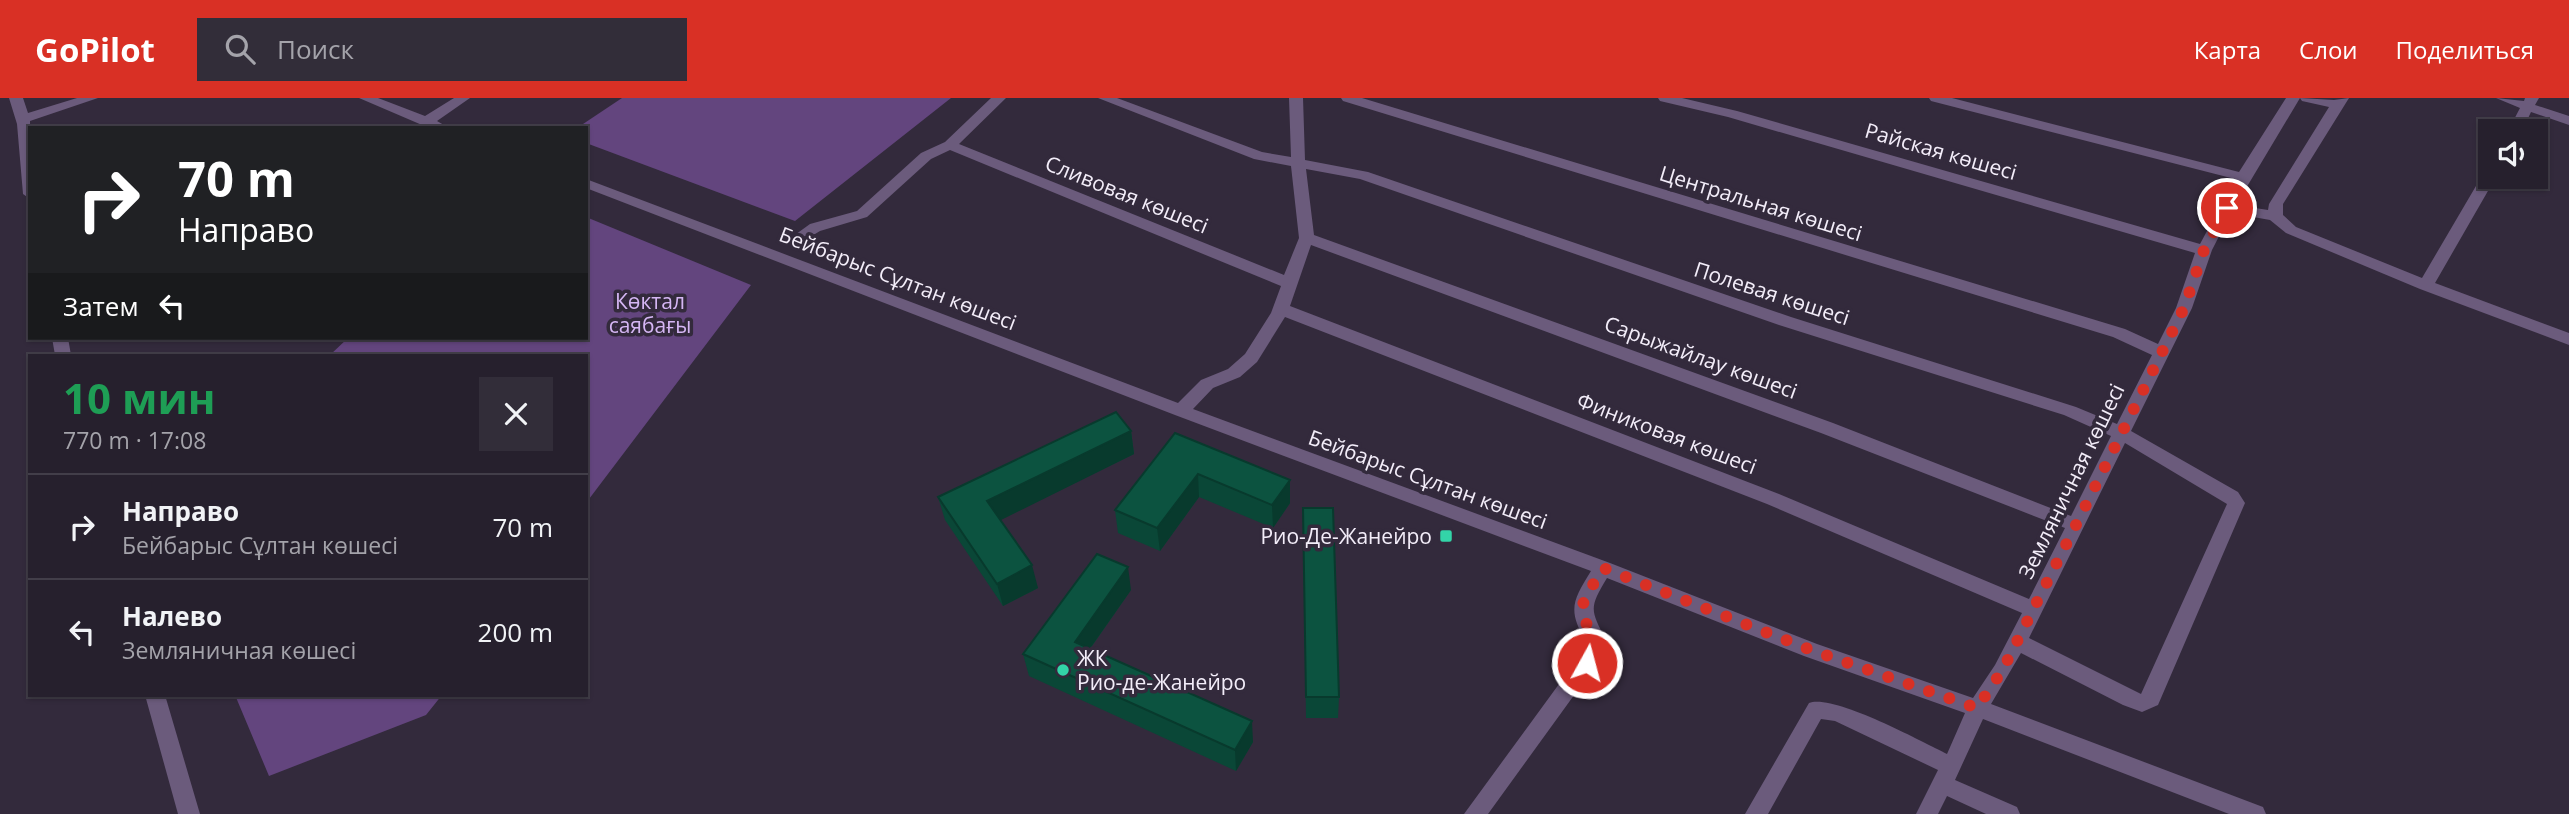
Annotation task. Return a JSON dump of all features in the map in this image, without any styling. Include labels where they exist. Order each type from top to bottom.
[{"type":"street","points":[[23,119],[91,98]]},
{"type":"street","points":[[366,98],[437,126]]},
{"type":"street","points":[[426,121],[463,98]]},
{"type":"street","points":[[800,237],[811,226],[853,219],[926,156],[950,145],[999,98]]},
{"type":"street","name":"Полевая көшесі","points":[[1105,98],[1259,156],[1363,176],[1785,321],[2070,411],[2121,433],[2222,489],[2235,503],[2151,699],[2142,703],[2130,699],[2017,642]]},
{"type":"street","points":[[1181,411],[1207,384],[1234,373],[1251,358],[1281,309],[1307,237],[1298,163],[1296,98]]},
{"type":"street","name":"Центральная көшесі","points":[[1348,98],[2119,333],[2161,352]]},
{"type":"street","name":"Райская көшесі","points":[[1665,98],[1784,128],[2204,250]]},
{"type":"street","points":[[1936,98],[2244,177]]},
{"type":"street","name":"Земляничная көшесі","points":[[1927,814],[1977,708],[2002,671],[2184,308],[2204,250],[2244,177],[2293,98]]},
{"type":"street","points":[[2275,216],[2276,204],[2339,102],[2307,98]]},
{"type":"street","points":[[2503,98],[2530,102],[2569,121]]},
{"type":"street","points":[[16,99],[35,105],[66,106]]},
{"type":"street","points":[[16,99],[23,119],[28,173]]},
{"type":"street","points":[[2521,119],[2530,102]]},
{"type":"street","name":"Сливовая көшесі","points":[[950,145],[1289,283]]},
{"type":"street","name":"Бейбарыс Сұлтан көшесі","points":[[588,184],[1181,411],[1603,568],[1811,650],[1977,708],[2255,814]]},
{"type":"street","points":[[2426,285],[2481,189]]},
{"type":"street","points":[[2227,208],[2275,216],[2291,230],[2569,339]]},
{"type":"street","name":"Сарыжайлау көшесі","points":[[1307,237],[1827,428],[2076,525]]},
{"type":"street","name":"Финиковая көшесі","points":[[1281,309],[1773,499],[2033,610]]},
{"type":"street","points":[[1475,814],[1587,663],[1596,640],[1582,619],[1581,607],[1603,568]]},
{"type":"street","points":[[156,697],[189,814]]},
{"type":"street","points":[[1756,814],[1816,709],[1838,713],[2009,814]]},
{"type":"green space","points":[[622,98],[951,98],[795,221],[588,144],[588,126],[580,126]]},
{"type":"green space","name":"Көктал саябағы","points":[[588,218],[751,285],[588,500],[588,354],[331,354],[346,340],[588,340]]},
{"type":"green space","points":[[236,697],[440,697],[426,715],[269,776]]},
{"type":"building","points":[[1116,412],[1131,431],[987,501],[1032,565],[997,584],[938,497]]},
{"type":"building","points":[[1175,433],[1290,480],[1272,505],[1198,474],[1157,528],[1115,510]]},
{"type":"building","name":"ЖК Рио-де-Жанейро","points":[[1303,508],[1333,508],[1339,697],[1306,697]]},
{"type":"building","points":[[1097,554],[1128,567],[1075,642],[1252,721],[1235,750],[1023,654]]},
{"type":"place","name":"Рио-Де-Жанейро","points":[[1446,536]]},
{"type":"place","name":"ЖК Рио-де-Жанейро","points":[[1063,670]]},
{"type":"route","points":[[1587,663],[1596,640],[1582,619],[1581,607],[1603,568],[1811,650],[1977,708],[2002,671],[2076,525],[2184,308],[2204,250],[2227,208]]}]
